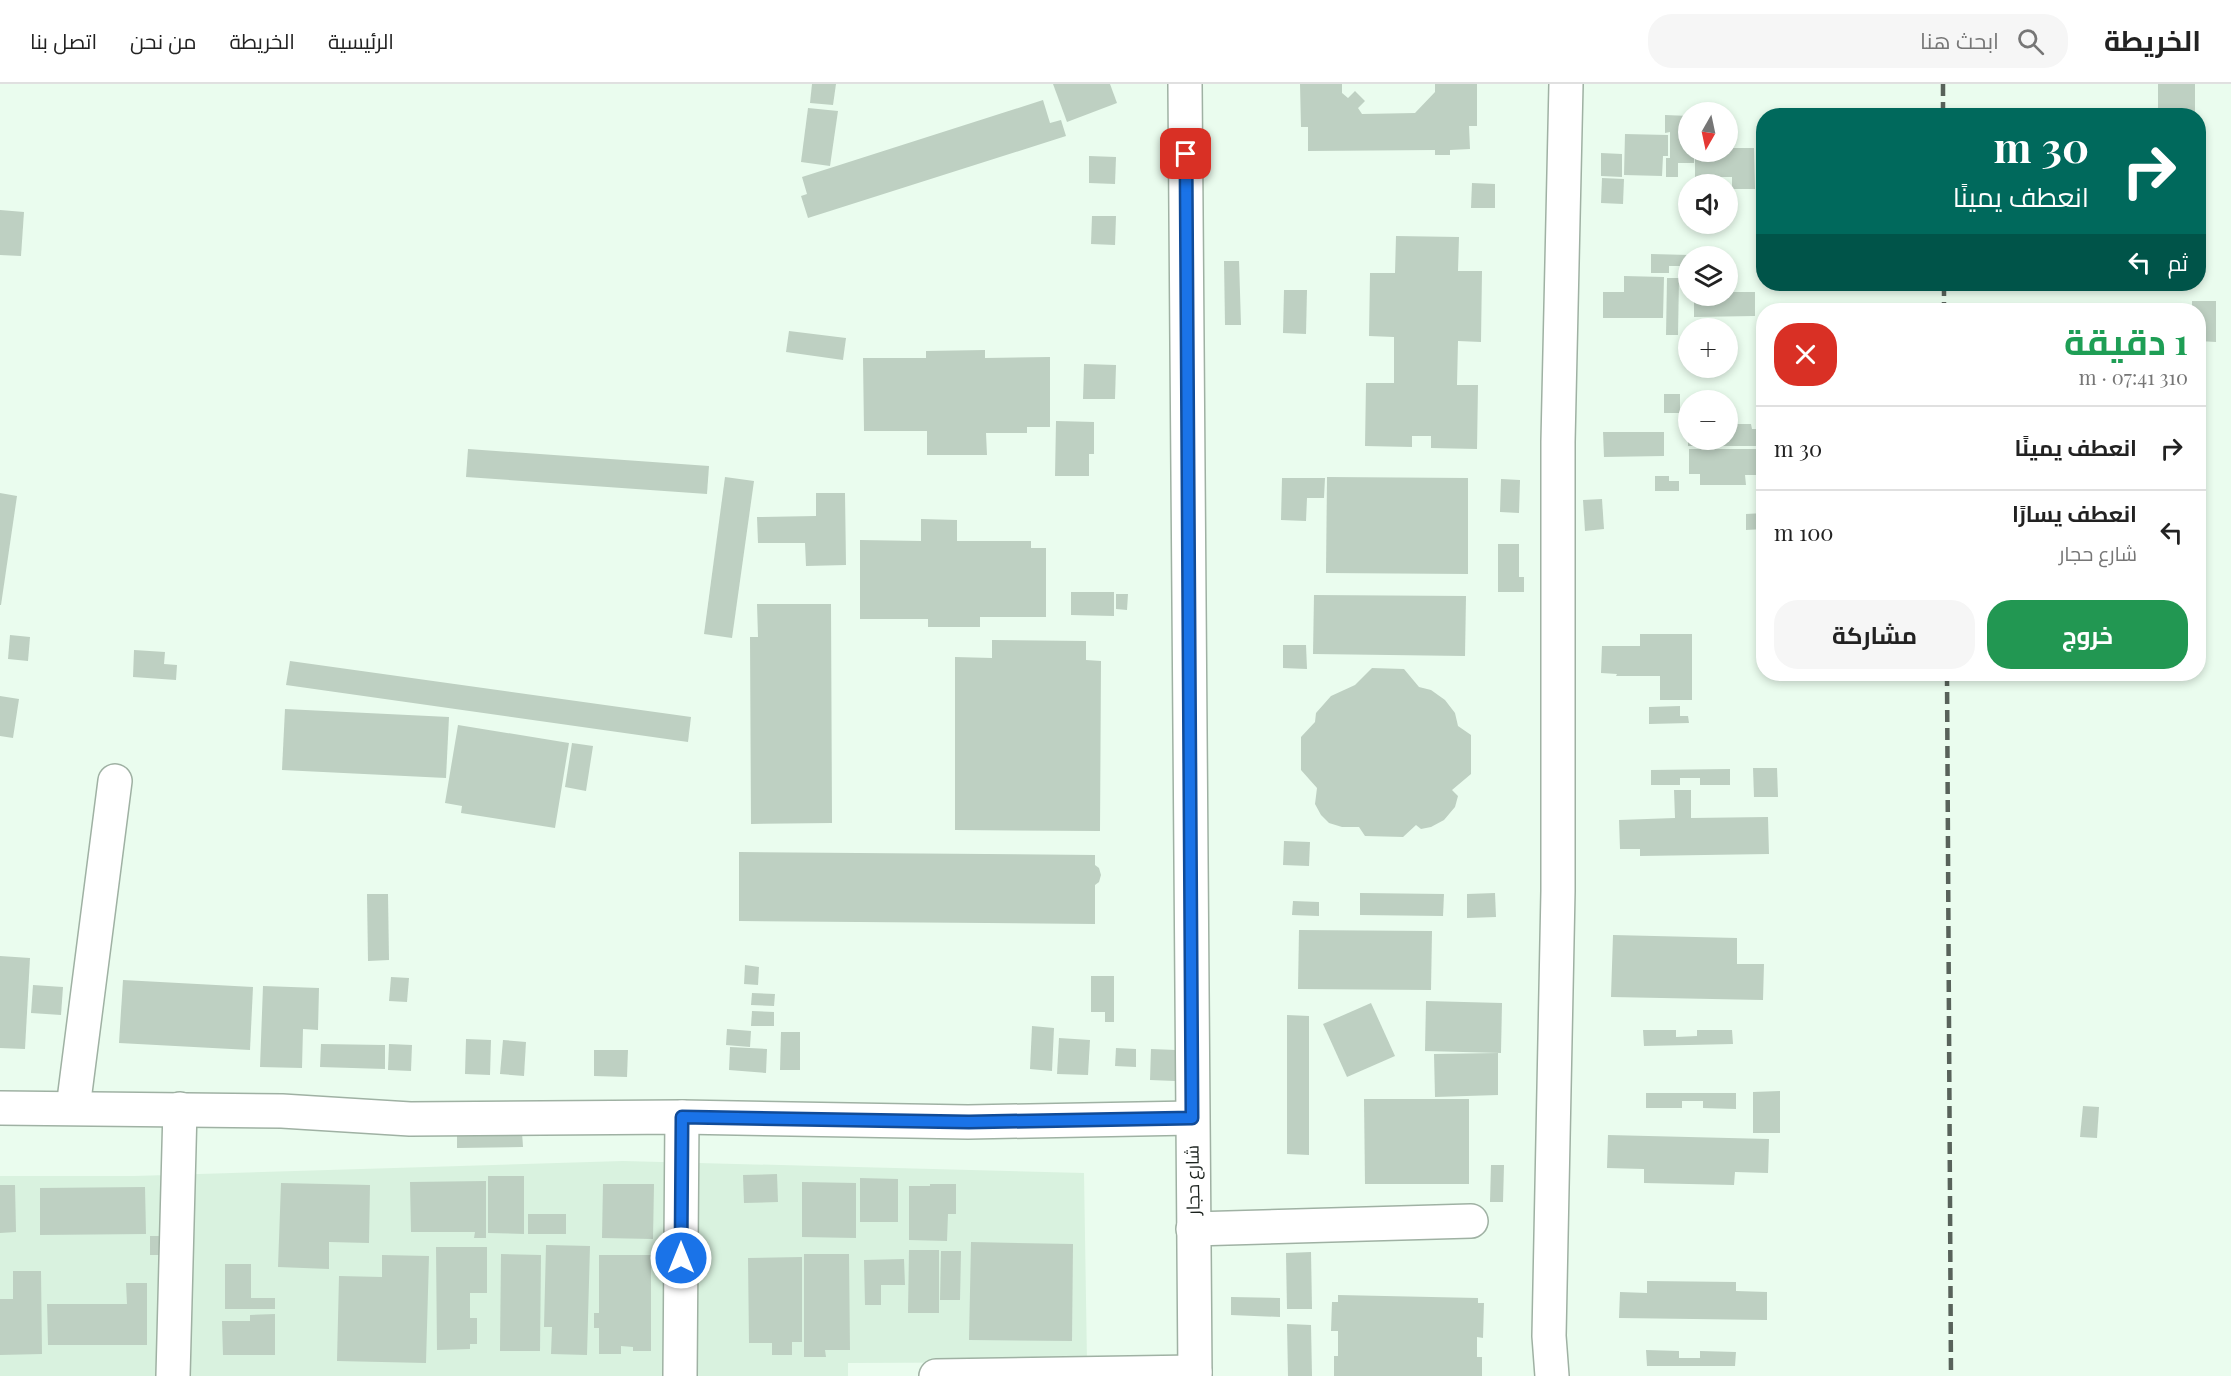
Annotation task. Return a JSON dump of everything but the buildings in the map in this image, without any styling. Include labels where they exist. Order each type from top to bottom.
[{"type":"street","name":"شارع حجار","points":[[1185,84],[1195,1374]]},
{"type":"street","points":[[1552,1376],[1549,1336],[1558,891],[1558,442],[1566,84]]},
{"type":"street","points":[[73,1108],[115,781]]},
{"type":"street","points":[[0,1108],[282,1111],[410,1119],[682,1117],[969,1122],[1192,1118]]},
{"type":"street","points":[[173,1376],[180,1109]]},
{"type":"street","points":[[680,1376],[682,1117]]},
{"type":"street","points":[[1193,1229],[1471,1221]]},
{"type":"street","points":[[936,1376],[1195,1374]]},
{"type":"shaded area","points":[[623,1161],[1084,1173],[1087,1362],[848,1363],[848,1376],[0,1376],[0,1176],[134,1176]]},
{"type":"railway","points":[[1943,84],[1943,108]]},
{"type":"railway","points":[[1944,291],[1944,303]]},
{"type":"railway","points":[[1947,681],[1951,1376]]},
{"type":"route","points":[[681,1258],[682,1117],[969,1122],[1192,1118],[1186,154]]}]
